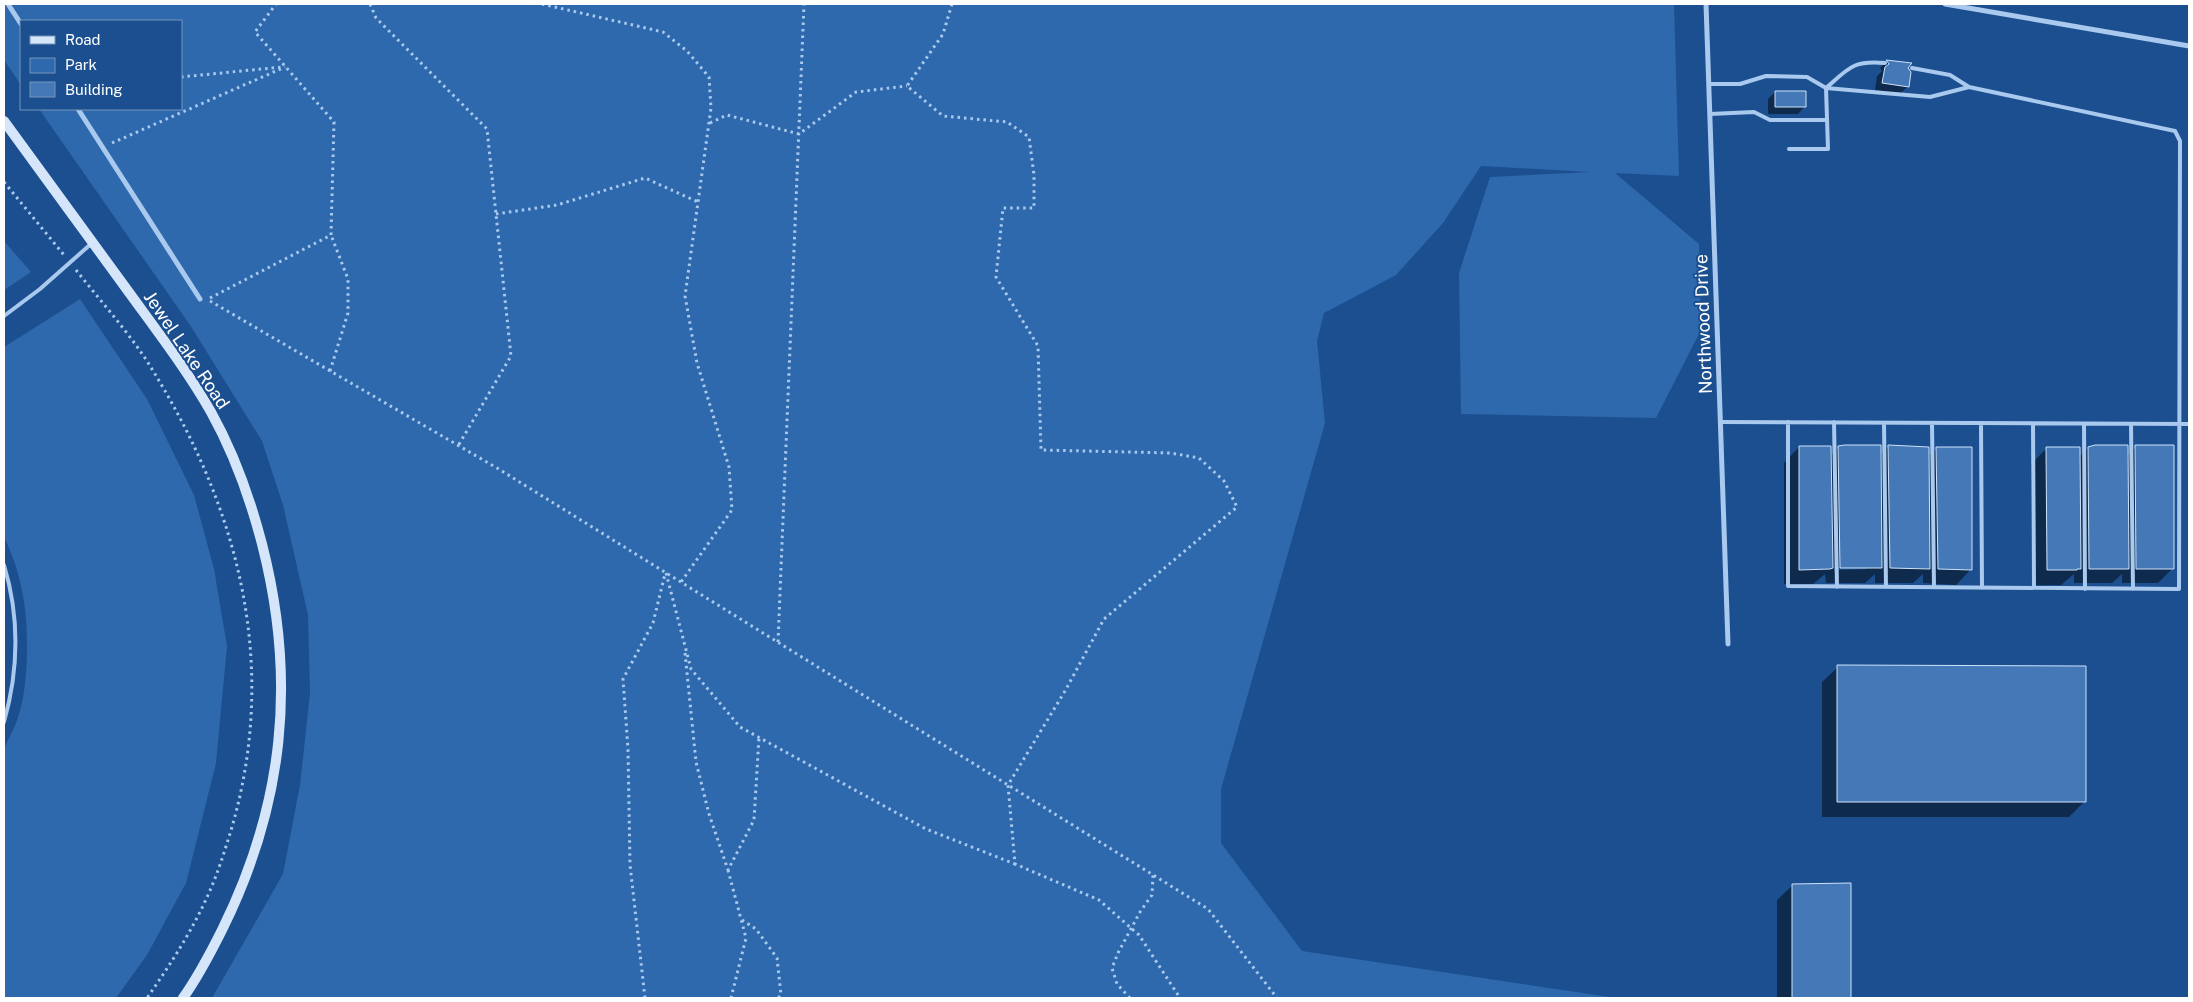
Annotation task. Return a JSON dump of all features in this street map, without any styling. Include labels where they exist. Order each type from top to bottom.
[{"type":"main road","name":"Jewel Lake Road","points":[[4,121],[182,366],[211,412],[235,458],[252,502],[271,578],[280,634],[283,683],[281,731],[270,790],[258,842],[235,904],[197,979],[183,998]]},
{"type":"street","points":[[8,4],[20,22]]},
{"type":"street","name":"Northwood Drive","points":[[1706,4],[1728,644]]},
{"type":"street","points":[[1945,4],[2189,46]]},
{"type":"street","points":[[79,110],[200,298]]},
{"type":"lane","points":[[1826,88],[1853,65],[1868,62],[1885,63]]},
{"type":"lane","points":[[1788,422],[1788,586],[2179,589],[2181,424],[2180,141],[2175,131],[1969,87],[1950,75],[1912,68]]},
{"type":"lane","points":[[1709,84],[1740,84],[1766,76],[1799,76],[1806,77],[1826,88],[1930,97],[1969,87]]},
{"type":"lane","points":[[1789,149],[1828,149],[1826,88]]},
{"type":"lane","points":[[1710,114],[1754,112],[1770,120],[1827,120]]},
{"type":"lane","points":[[4,316],[93,243]]},
{"type":"lane","points":[[1720,422],[2189,424]]},
{"type":"lane","points":[[1834,422],[1837,587]]},
{"type":"lane","points":[[1884,423],[1886,587]]},
{"type":"lane","points":[[1932,423],[1934,588]]},
{"type":"lane","points":[[1981,423],[1982,588]]},
{"type":"lane","points":[[2033,424],[2034,588]]},
{"type":"lane","points":[[2084,424],[2085,589]]},
{"type":"lane","points":[[2132,424],[2133,589]]},
{"type":"lane","points":[[4,565],[15,612],[17,637],[14,679],[4,722]]},
{"type":"path","points":[[276,4],[255,32],[334,122],[331,236],[348,279],[348,313],[330,371]]},
{"type":"path","points":[[370,4],[376,18],[487,128],[511,356],[458,446]]},
{"type":"path","points":[[542,4],[663,32],[687,51],[710,77],[711,108],[685,296],[697,363],[728,467],[732,510],[681,582]]},
{"type":"path","points":[[778,642],[804,4]]},
{"type":"path","points":[[907,86],[943,34],[952,4]]},
{"type":"path","points":[[182,77],[285,67]]},
{"type":"path","points":[[103,148],[285,67]]},
{"type":"path","points":[[799,134],[856,92],[907,86],[943,116],[1007,122],[1029,137],[1034,175],[1034,208],[1003,208],[996,277],[1038,346],[1041,450],[1171,453],[1198,458],[1224,481],[1237,507],[1104,619],[1066,691],[1008,785],[1015,864]]},
{"type":"path","points":[[709,123],[726,115],[799,134]]},
{"type":"path","points":[[496,214],[557,205],[645,178],[698,202]]},
{"type":"path","points":[[4,182],[143,357],[169,398],[194,446],[228,533],[244,594],[252,674],[251,727],[248,756],[237,808],[221,862],[209,894],[178,951],[147,998]]},
{"type":"path","points":[[331,236],[207,299],[458,446],[1208,908],[1276,998]]},
{"type":"path","points":[[666,573],[691,669],[740,727],[926,829],[1099,900],[1140,935],[1180,998]]},
{"type":"path","points":[[645,998],[630,865],[628,749],[623,679],[653,623],[666,573]]},
{"type":"path","points":[[684,642],[696,762],[746,938],[731,998]]},
{"type":"path","points":[[728,870],[754,820],[759,738]]},
{"type":"path","points":[[1130,998],[1117,984],[1112,968],[1140,912],[1152,894],[1153,874]]},
{"type":"path","points":[[741,920],[756,928],[777,958],[781,995],[778,998]]},
{"type":"green space","points":[[4,4],[1674,4],[1679,176],[1615,173],[1699,244],[1701,330],[1656,418],[1461,414],[1459,273],[1490,177],[1590,172],[1481,166],[1443,223],[1396,275],[1324,313],[1317,341],[1325,423],[1221,789],[1221,843],[1302,951],[1616,998],[212,998],[283,874],[300,785],[310,693],[308,615],[283,505],[262,441],[190,325],[40,110],[182,110],[182,20],[20,20],[20,84],[4,60]]},
{"type":"green space","points":[[4,241],[31,272],[4,290]]},
{"type":"green space","points":[[80,299],[147,399],[194,495],[214,569],[227,646],[216,763],[186,883],[147,955],[116,998],[4,998],[4,749],[16,723],[23,700],[27,640],[25,610],[20,581],[4,537],[4,347]]},
{"type":"building","points":[[1886,60],[1912,63],[1908,68],[1911,72],[1909,87],[1882,83],[1885,67],[1889,64]]},
{"type":"building","points":[[1775,91],[1806,91],[1806,107],[1775,107]]},
{"type":"building","points":[[1881,445],[1882,568],[1840,568],[1838,446]]},
{"type":"building","points":[[1888,445],[1929,447],[1930,569],[1890,568]]},
{"type":"building","points":[[2095,445],[2128,445],[2129,569],[2089,569],[2088,447]]},
{"type":"building","points":[[2135,445],[2174,445],[2174,569],[2136,569]]},
{"type":"building","points":[[1799,446],[1831,446],[1833,568],[1830,569],[1799,570]]},
{"type":"building","points":[[1936,447],[1972,447],[1972,570],[1938,569]]},
{"type":"building","points":[[2046,447],[2080,447],[2081,569],[2047,570]]},
{"type":"building","points":[[1837,665],[2086,666],[2086,802],[1837,802]]},
{"type":"building","points":[[1851,883],[1851,998],[1792,998],[1792,884]]}]
